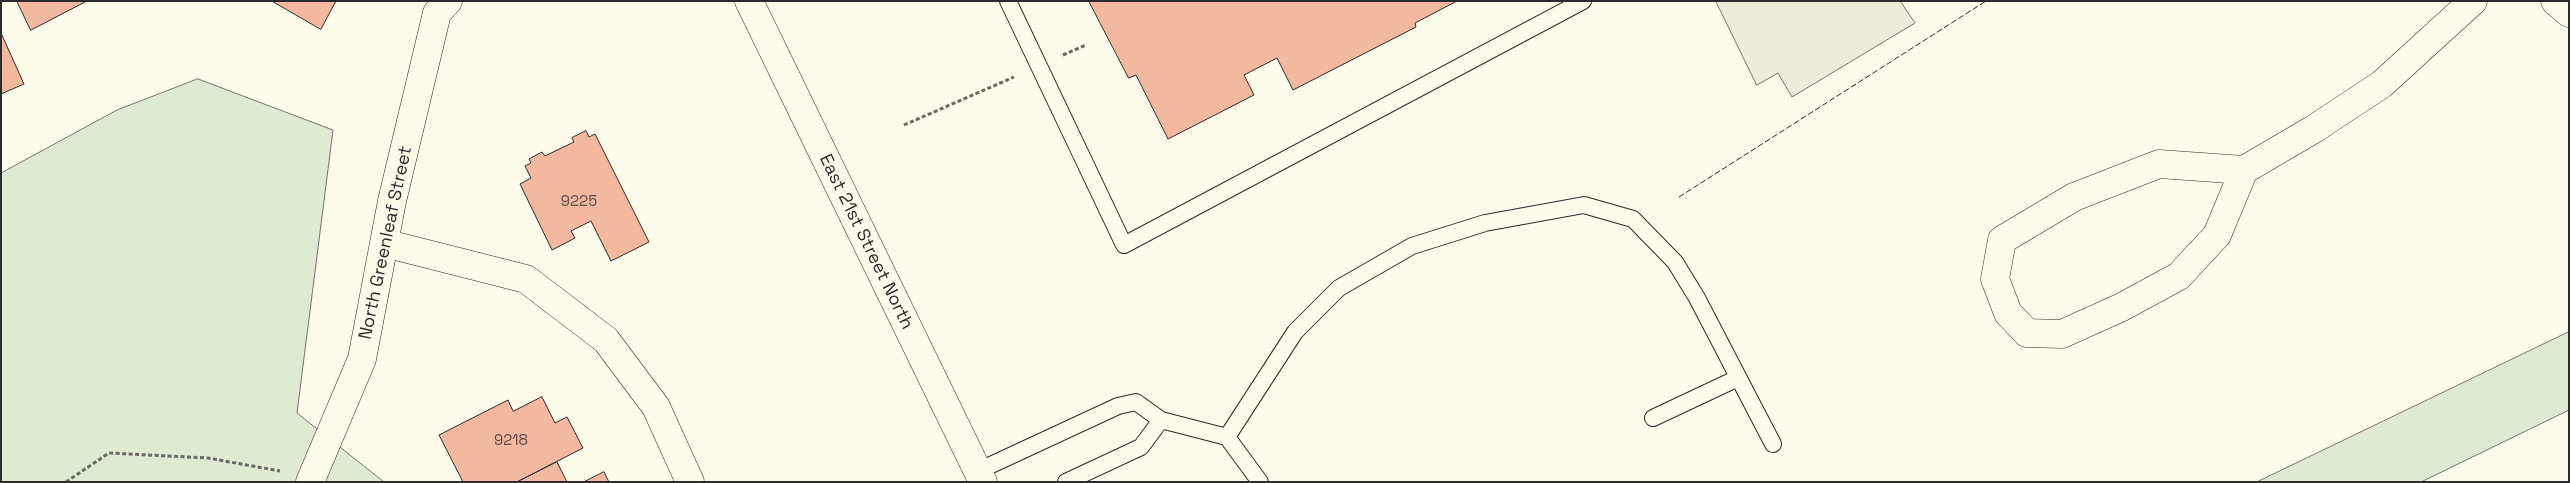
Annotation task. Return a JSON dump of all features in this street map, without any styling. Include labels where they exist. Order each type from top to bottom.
[{"type":"street","name":"North Greenleaf Street","points":[[310,482],[362,359],[384,243],[437,13],[448,1]]},
{"type":"street","name":"East 21st Street North","points":[[749,1],[980,476]]},
{"type":"street","points":[[2244,170],[2217,235],[2179,276],[2122,307],[2062,334],[2027,333],[2008,313],[1994,279],[2002,240],[2074,197],[2159,164],[2244,170],[2314,129],[2382,84],[2473,1]]},
{"type":"street","points":[[2555,1],[2569,13]]},
{"type":"street","points":[[384,243],[526,279],[606,340],[656,407],[690,482]]},
{"type":"lane","points":[[1008,1],[1124,245],[1583,1]]},
{"type":"lane","points":[[1227,438],[1295,332],[1339,288],[1412,246],[1485,223],[1584,206],[1633,219],[1675,262],[1697,298],[1773,444]]},
{"type":"lane","points":[[1654,418],[1738,378]]},
{"type":"lane","points":[[980,476],[1118,406],[1136,402],[1161,420],[1227,438],[1260,482]]},
{"type":"lane","points":[[1066,482],[1140,446],[1161,420]]},
{"type":"path","points":[[904,125],[1086,45]]},
{"type":"path","points":[[66,482],[110,453],[208,458],[278,470],[284,474]]},
{"type":"green space","points":[[198,79],[333,130],[297,413],[384,482],[1,482],[1,173],[117,110]]},
{"type":"green space","points":[[2569,332],[2569,410],[2421,482],[2257,482]]},
{"type":"shaded area","points":[[1716,1],[1900,1],[1915,23],[1792,97],[1778,73],[1757,85]]},
{"type":"building","points":[[17,1],[87,1],[31,30]]},
{"type":"building","points":[[272,1],[336,1],[321,29]]},
{"type":"building","points":[[1089,1],[1457,1],[1415,23],[1416,27],[1293,90],[1277,58],[1244,75],[1254,95],[1168,139],[1136,75],[1129,78]]},
{"type":"building","points":[[1,33],[24,84],[1,94]]},
{"type":"building","points":[[586,131],[589,137],[595,134],[649,242],[611,261],[591,221],[571,231],[575,238],[552,250],[520,184],[531,178],[525,166],[531,163],[529,159],[542,152],[545,156],[574,142],[572,138]]},
{"type":"building","points":[[542,397],[555,423],[567,417],[583,448],[517,482],[463,482],[439,435],[508,400],[513,411]]},
{"type":"building","points":[[557,462],[567,482],[517,482]]},
{"type":"building","points":[[604,472],[609,482],[584,482]]},
{"type":"fence","points":[[1679,197],[1986,1]]}]
